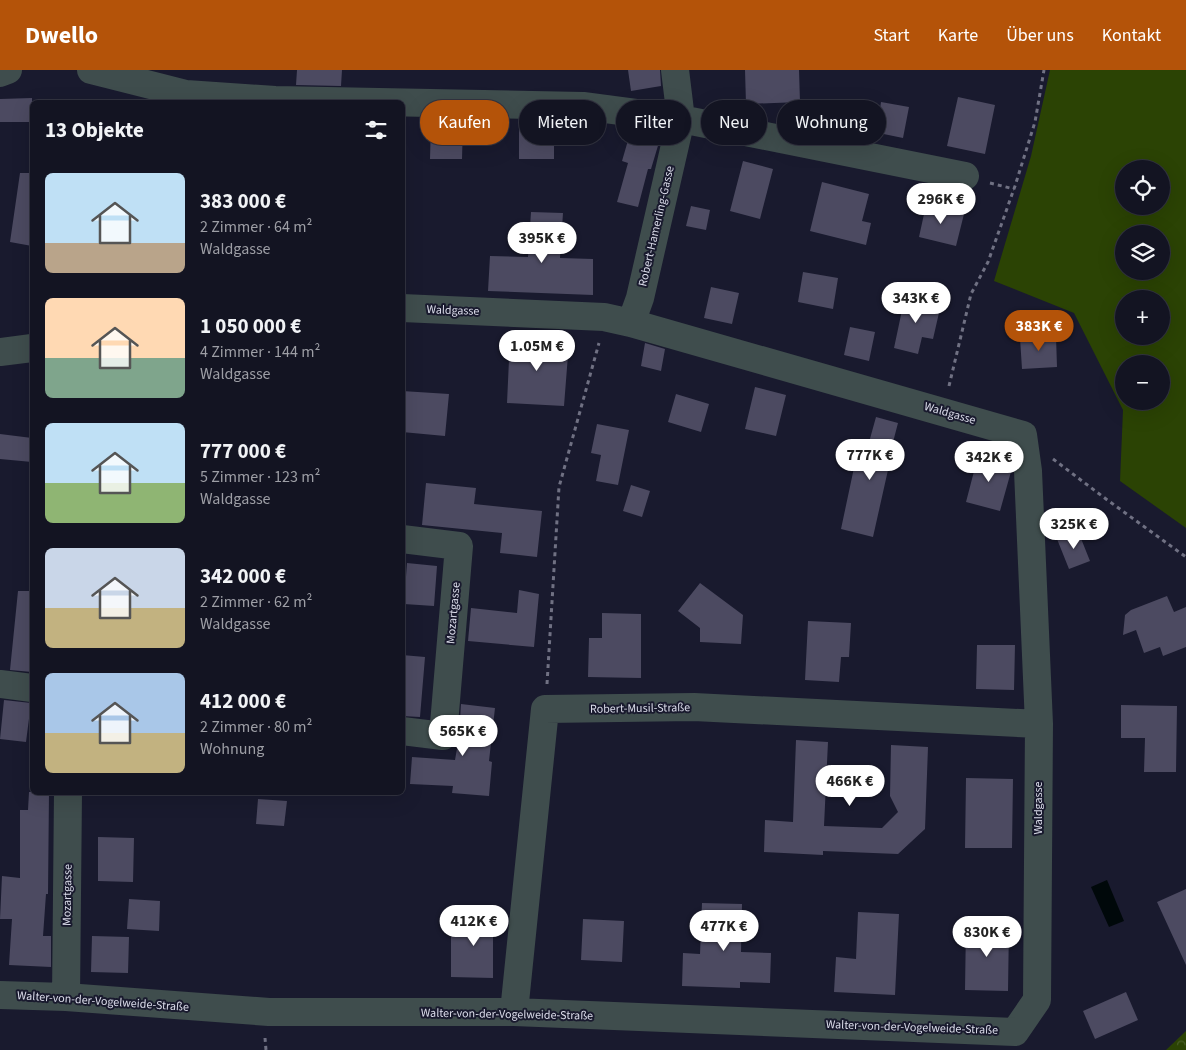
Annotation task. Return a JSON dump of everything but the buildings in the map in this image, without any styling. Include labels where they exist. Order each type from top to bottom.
[{"type":"street","points":[[0,73],[8,70]]},
{"type":"street","points":[[91,70],[186,94],[262,100]]},
{"type":"street","name":"Robert-Hamerling-Gasse","points":[[675,70],[679,100]]},
{"type":"street","points":[[405,103],[583,106],[616,110]]},
{"type":"street","points":[[691,121],[965,176]]},
{"type":"street","name":"Robert-Hamerling-Gasse","points":[[631,322],[640,298],[675,145]]},
{"type":"street","name":"Waldgasse","points":[[405,308],[604,317],[631,322],[1023,435],[1028,471],[1039,724],[1037,1000],[1015,1032]]},
{"type":"street","points":[[0,352],[30,348]]},
{"type":"street","name":"Mozartgasse","points":[[405,539],[459,546],[443,736],[405,731]]},
{"type":"street","points":[[0,684],[30,688]]},
{"type":"street","name":"Robert-Musil-Straße","points":[[545,709],[694,707],[1039,724]]},
{"type":"street","points":[[514,1012],[545,709]]},
{"type":"street","name":"Mozartgasse","points":[[66,997],[68,795]]},
{"type":"street","name":"Walter-von-der-Vogelweide-Straße","points":[[0,995],[66,997],[269,1012],[514,1012],[1015,1032]]},
{"type":"path","points":[[941,411],[947,396],[971,294],[988,262],[1035,122],[1044,70]]},
{"type":"path","points":[[545,709],[559,487],[603,330],[604,317]]},
{"type":"path","points":[[1023,435],[1106,499],[1186,557]]},
{"type":"green space","points":[[1050,70],[1186,70],[1186,528],[1120,481],[1123,410],[1170,410],[1170,355],[1115,355],[1115,394],[1074,313],[994,281],[1031,156]]},
{"type":"green space","points":[[1186,1031],[1186,1050],[1166,1050]]},
{"type":"shaded area","points":[[1107,880],[1124,921],[1109,927],[1091,887]]}]
